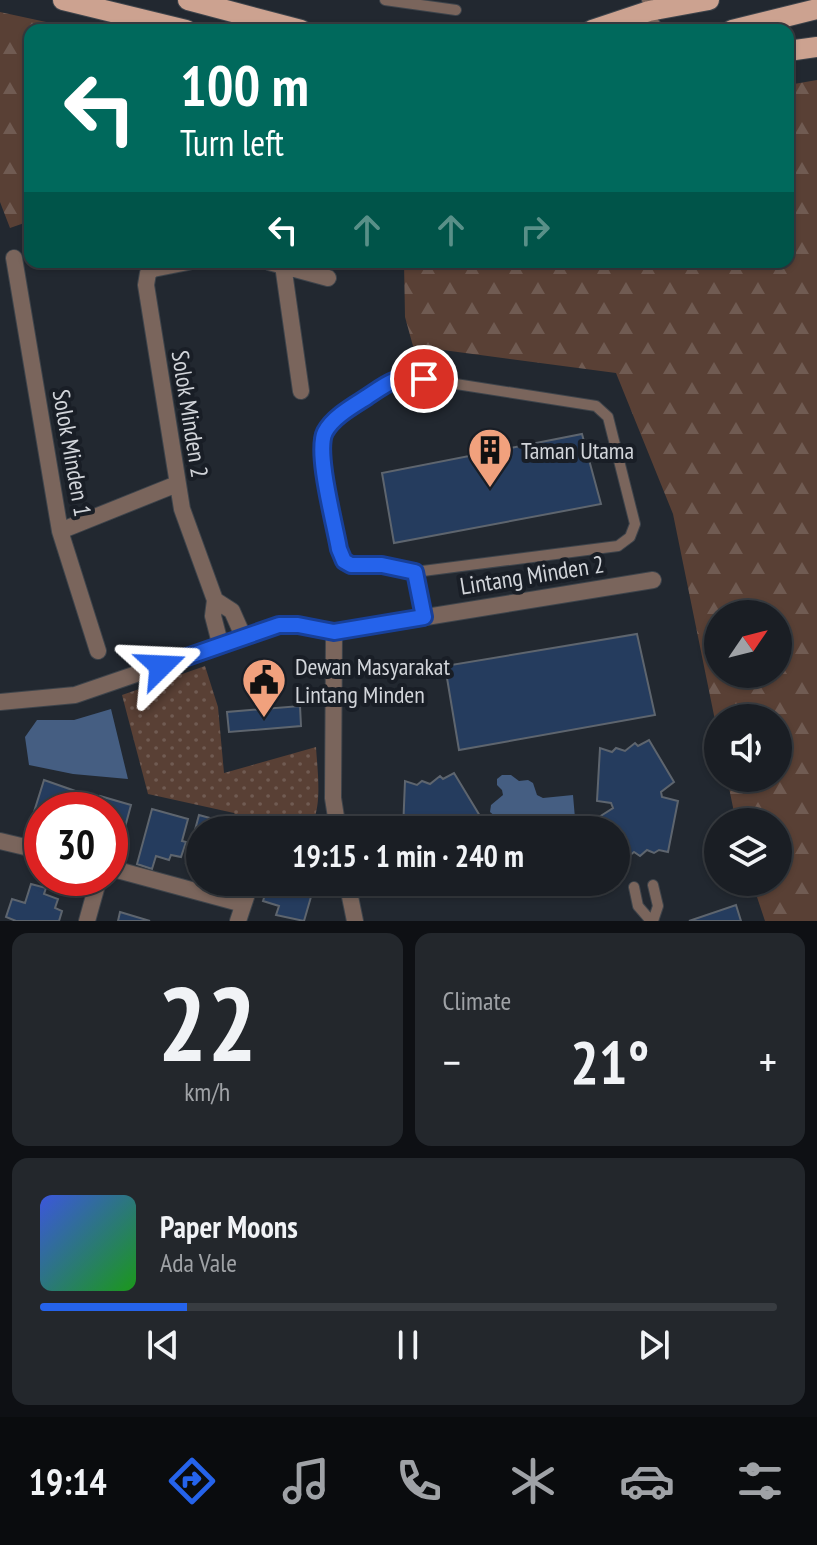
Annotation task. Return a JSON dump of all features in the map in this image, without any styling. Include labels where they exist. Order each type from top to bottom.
[{"type":"main road","points":[[63,0],[161,24]]},
{"type":"main road","points":[[188,0],[278,24]]},
{"type":"main road","points":[[606,24],[648,6],[709,0]]},
{"type":"main road","points":[[756,24],[817,9]]},
{"type":"main road","points":[[794,50],[817,47]]},
{"type":"street","name":"Solok Minden 1","points":[[14,258],[60,531],[98,651]]},
{"type":"street","name":"Solok Minden 2","points":[[156,268],[148,273],[146,279],[177,484],[182,509],[215,600],[213,616],[220,643]]},
{"type":"street","points":[[277,268],[301,391]]},
{"type":"street","points":[[293,268],[328,278]]},
{"type":"street","points":[[60,531],[177,484]]},
{"type":"street","name":"Lintang Minden 2","points":[[0,702],[75,695],[279,625],[334,632],[653,580]]},
{"type":"street","name":"Solok Minden 2","points":[[215,600],[232,611],[243,636]]},
{"type":"street","points":[[334,632],[333,798],[336,816]]},
{"type":"street","points":[[0,841],[24,847]]},
{"type":"street","points":[[128,873],[243,904]]},
{"type":"street","points":[[87,921],[94,896]]},
{"type":"street","points":[[238,921],[246,896]]},
{"type":"street","points":[[350,896],[355,921]]},
{"type":"lane","points":[[385,0],[456,10]]},
{"type":"lane","points":[[405,376],[596,406],[604,410],[635,524],[630,537],[618,546],[415,572],[382,565],[351,565],[344,561],[321,454],[323,434],[331,423],[392,380],[405,376]]},
{"type":"lane","points":[[415,572],[424,617]]},
{"type":"lane","points":[[634,887],[638,906],[652,921],[658,906],[653,885]]},
{"type":"green space","points":[[0,12],[55,24],[24,24],[24,223],[10,228],[0,202]]},
{"type":"green space","points":[[817,80],[817,921],[765,921],[757,896],[792,896],[792,808],[733,808],[730,792],[792,792],[792,704],[712,704],[708,688],[792,688],[792,600],[704,600],[704,666],[673,514],[616,373],[413,346],[405,317],[404,268],[794,268],[794,84]]},
{"type":"green space","points":[[205,666],[218,707],[224,773],[316,747],[318,802],[315,816],[236,816],[234,813],[148,794],[122,695]]},
{"type":"water","points":[[111,709],[128,779],[73,774],[29,765],[25,737],[37,720],[74,720]]},
{"type":"water","points":[[502,775],[511,775],[519,781],[528,780],[533,783],[537,795],[543,798],[573,795],[575,816],[495,816],[490,812],[491,805],[503,795],[497,779]]},
{"type":"building","name":"Taman Utama","points":[[582,434],[601,504],[394,543],[382,473]]},
{"type":"building","points":[[637,634],[655,715],[459,750],[445,666]]},
{"type":"building","name":"Dewan Masyarakat Lintang Minden","points":[[300,706],[301,726],[229,732],[227,712]]},
{"type":"building","points":[[649,740],[674,782],[661,792],[662,797],[678,801],[668,852],[647,850],[640,856],[634,852],[630,855],[630,816],[601,816],[613,808],[611,803],[597,801],[600,748],[612,752],[616,748],[625,751],[635,743],[638,746]]},
{"type":"building","points":[[454,773],[480,816],[404,816],[405,781],[417,785],[422,781],[430,784],[440,776],[443,779]]},
{"type":"building","points":[[44,780],[78,792],[40,792]]},
{"type":"building","points":[[152,809],[186,818],[182,841],[186,842],[181,857],[171,855],[169,860],[156,856],[152,869],[137,864]]},
{"type":"building","points":[[27,896],[58,899],[55,908],[62,911],[59,921],[16,921],[6,917],[12,899],[25,903]]},
{"type":"building","points":[[265,896],[311,896],[304,921],[276,915],[279,906],[263,901]]},
{"type":"building","points":[[736,905],[741,921],[689,921]]},
{"type":"building","points":[[120,912],[150,921],[118,921]]},
{"type":"place","name":"Taman Utama","points":[[490,489]]},
{"type":"place","name":"Dewan Masyarakat Lintang Minden","points":[[264,719]]},
{"type":"route","points":[[161,666],[279,625],[334,632],[424,617],[415,572],[382,565],[351,565],[344,561],[321,454],[323,434],[345,412],[392,380],[405,376],[424,379]]}]
